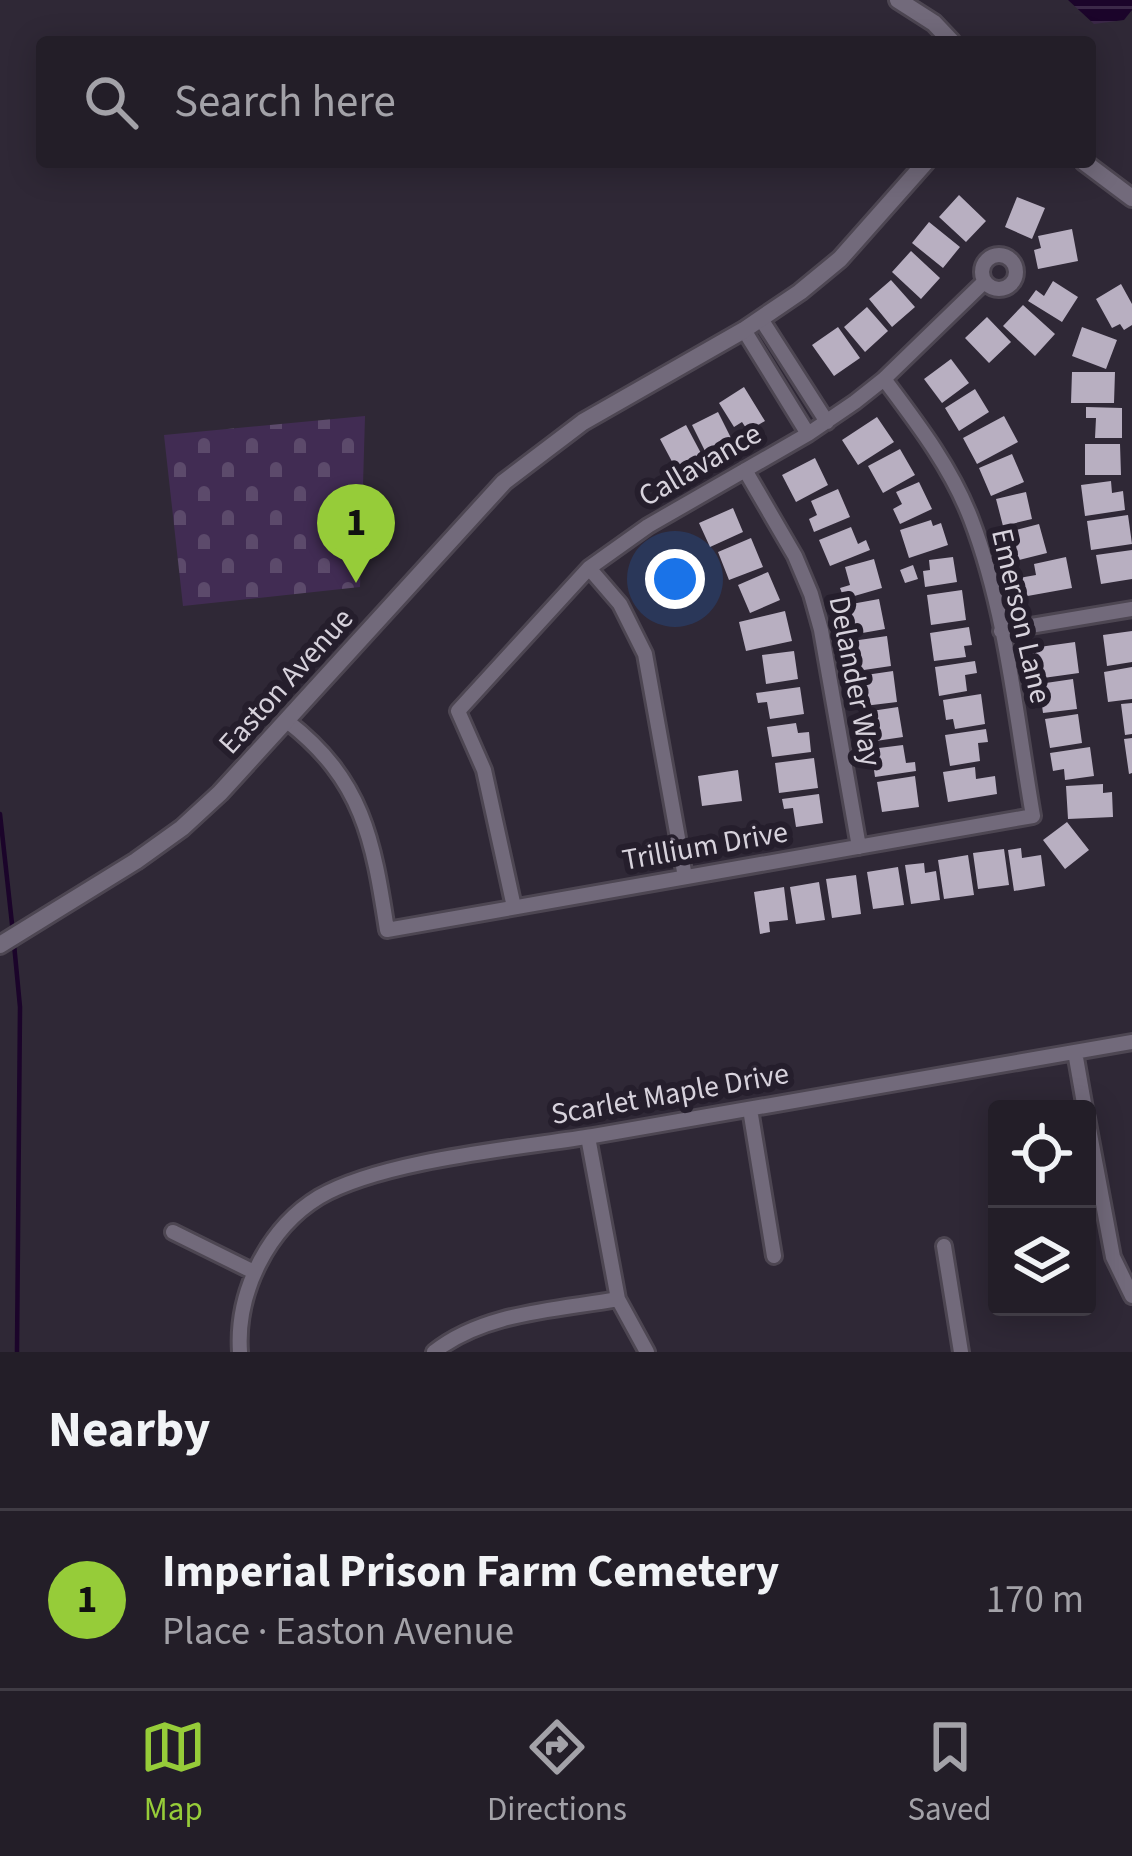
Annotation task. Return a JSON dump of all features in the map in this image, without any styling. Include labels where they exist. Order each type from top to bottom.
[{"type":"street","points":[[898,0],[946,36]]},
{"type":"street","points":[[923,0],[934,23]]},
{"type":"street","name":"Easton Avenue","points":[[0,946],[182,828],[220,794],[504,482],[584,422],[761,320],[840,259],[921,168]]},
{"type":"street","points":[[1092,168],[1132,198]]},
{"type":"street","name":"Callavance","points":[[514,908],[499,821],[484,770],[458,711],[589,568],[648,526],[826,422],[884,379],[984,282]]},
{"type":"street","points":[[761,320],[826,422]]},
{"type":"street","points":[[744,330],[808,434]]},
{"type":"street","name":"Emerson Lane","points":[[884,379],[925,433],[970,518],[1001,631],[1033,816]]},
{"type":"street","name":"Delander Way","points":[[745,470],[795,556],[811,594],[859,847]]},
{"type":"street","points":[[589,568],[620,604],[645,654],[685,877]]},
{"type":"street","points":[[1001,631],[1132,609]]},
{"type":"street","name":"Trillium Drive","points":[[286,721],[309,738],[351,789],[366,819],[387,930],[1033,816]]},
{"type":"street","name":"Scarlet Maple Drive","points":[[254,1272],[292,1218],[317,1198],[377,1174],[1132,1042]]},
{"type":"street","points":[[1076,1052],[1084,1100]]},
{"type":"street","points":[[751,1109],[774,1256]]},
{"type":"street","points":[[588,1136],[618,1299],[647,1352]]},
{"type":"street","points":[[1096,1166],[1113,1257],[1132,1296]]},
{"type":"street","points":[[172,1232],[254,1272],[240,1352]]},
{"type":"street","points":[[944,1246],[961,1352]]},
{"type":"street","points":[[434,1352],[483,1325],[618,1299]]},
{"type":"green space","points":[[365,416],[360,587],[183,606],[164,435]]},
{"type":"shaded area","points":[[1068,0],[1132,0],[1132,10],[1124,20],[1094,24]]},
{"type":"building","points":[[959,195],[986,221],[966,242],[939,217]]},
{"type":"building","points":[[1017,197],[1045,208],[1032,239],[1005,227]]},
{"type":"building","points":[[929,222],[960,247],[943,268],[912,243]]},
{"type":"building","points":[[1072,229],[1078,261],[1038,269],[1034,250],[1041,248],[1038,236]]},
{"type":"building","points":[[911,251],[940,278],[921,299],[892,272]]},
{"type":"building","points":[[891,280],[915,307],[892,327],[869,299]]},
{"type":"building","points":[[1053,281],[1078,297],[1062,322],[1028,301],[1036,290],[1044,296]]},
{"type":"building","points":[[1121,284],[1132,304],[1132,325],[1124,330],[1120,324],[1112,328],[1096,299]]},
{"type":"building","points":[[1023,305],[1055,334],[1035,356],[1003,326]]},
{"type":"building","points":[[867,307],[888,331],[865,352],[844,327]]},
{"type":"building","points":[[987,317],[1011,342],[989,363],[965,338]]},
{"type":"building","points":[[838,327],[860,358],[834,376],[812,345]]},
{"type":"building","points":[[1082,327],[1117,340],[1106,369],[1072,356]]},
{"type":"building","points":[[951,359],[969,383],[942,403],[924,379]]},
{"type":"building","points":[[1072,372],[1115,372],[1114,403],[1071,403]]},
{"type":"building","points":[[744,387],[765,421],[748,431],[742,422],[734,427],[719,403]]},
{"type":"building","points":[[975,389],[989,412],[959,431],[945,408]]},
{"type":"building","points":[[1086,407],[1122,408],[1122,438],[1095,438],[1096,418],[1086,418]]},
{"type":"building","points":[[718,412],[732,440],[706,453],[692,425]]},
{"type":"building","points":[[1004,416],[1018,442],[977,464],[963,438]]},
{"type":"building","points":[[877,417],[894,442],[858,465],[842,440]]},
{"type":"building","points":[[686,425],[703,457],[677,471],[660,439]]},
{"type":"building","points":[[1085,444],[1120,444],[1121,475],[1085,475]]},
{"type":"building","points":[[900,449],[915,475],[883,493],[868,466]]},
{"type":"building","points":[[1012,454],[1024,482],[991,496],[979,468]]},
{"type":"building","points":[[815,458],[828,485],[796,502],[782,475]]},
{"type":"building","points":[[1111,481],[1112,493],[1123,491],[1125,510],[1085,516],[1081,485]]},
{"type":"building","points":[[919,482],[932,509],[900,524],[893,509],[902,504],[896,492]]},
{"type":"building","points":[[838,489],[850,517],[814,532],[809,519],[817,515],[811,501]]},
{"type":"building","points":[[1026,492],[1032,519],[1003,526],[996,499]]},
{"type":"building","points":[[733,508],[743,532],[710,547],[699,523]]},
{"type":"building","points":[[1128,515],[1132,544],[1091,550],[1087,521]]},
{"type":"building","points":[[931,520],[933,526],[941,523],[948,545],[909,558],[900,530]]},
{"type":"building","points":[[1039,524],[1047,553],[1015,561],[1008,532]]},
{"type":"building","points":[[851,527],[858,544],[866,540],[870,550],[830,566],[819,540]]},
{"type":"building","points":[[751,538],[763,567],[729,580],[718,552]]},
{"type":"building","points":[[1132,550],[1132,579],[1101,584],[1096,555]]},
{"type":"building","points":[[953,557],[957,582],[925,587],[923,571],[930,570],[929,560]]},
{"type":"building","points":[[1066,557],[1072,588],[1022,597],[1019,578],[1036,575],[1034,564]]},
{"type":"building","points":[[874,559],[882,588],[844,599],[840,588],[850,585],[845,567]]},
{"type":"building","points":[[913,565],[918,579],[905,583],[900,570]]},
{"type":"building","points":[[768,572],[780,600],[750,613],[738,585]]},
{"type":"building","points":[[962,590],[966,620],[931,625],[927,595]]},
{"type":"building","points":[[879,599],[885,629],[851,635],[846,605]]},
{"type":"building","points":[[785,611],[792,641],[746,651],[739,622]]},
{"type":"building","points":[[969,627],[972,645],[964,646],[966,657],[934,661],[930,633]]},
{"type":"building","points":[[1132,631],[1132,662],[1107,666],[1103,635]]},
{"type":"building","points":[[887,636],[891,666],[857,671],[852,641]]},
{"type":"building","points":[[1075,642],[1079,673],[1036,679],[1032,648]]},
{"type":"building","points":[[794,651],[798,679],[766,684],[762,655]]},
{"type":"building","points":[[975,661],[977,673],[965,675],[967,691],[939,696],[935,667]]},
{"type":"building","points":[[1132,667],[1132,699],[1108,702],[1104,672]]},
{"type":"building","points":[[893,671],[897,702],[864,706],[859,676]]},
{"type":"building","points":[[1073,679],[1077,709],[1043,713],[1039,684]]},
{"type":"building","points":[[800,687],[804,714],[770,719],[767,702],[758,703],[756,693]]},
{"type":"building","points":[[981,694],[985,724],[955,729],[953,719],[946,720],[943,700]]},
{"type":"building","points":[[1132,703],[1132,734],[1125,735],[1121,704]]},
{"type":"building","points":[[898,707],[903,737],[869,742],[865,712]]},
{"type":"building","points":[[1078,714],[1082,743],[1050,748],[1045,719]]},
{"type":"building","points":[[796,723],[798,733],[809,732],[811,752],[772,757],[767,727]]},
{"type":"building","points":[[986,729],[988,742],[978,743],[980,761],[950,766],[945,735]]},
{"type":"building","points":[[1132,738],[1132,773],[1129,774],[1124,739]]},
{"type":"building","points":[[903,745],[906,763],[915,762],[916,771],[875,777],[871,749]]},
{"type":"building","points":[[1090,747],[1094,776],[1065,780],[1064,769],[1053,771],[1050,753]]},
{"type":"building","points":[[814,758],[818,788],[779,793],[775,763]]},
{"type":"building","points":[[975,767],[976,779],[995,776],[997,794],[948,802],[943,772]]},
{"type":"building","points":[[738,770],[742,801],[702,806],[698,776]]},
{"type":"building","points":[[915,776],[919,807],[882,812],[877,782]]},
{"type":"building","points":[[1103,784],[1103,793],[1112,792],[1113,817],[1068,819],[1066,786]]},
{"type":"building","points":[[819,794],[823,823],[796,827],[793,808],[784,809],[782,799]]},
{"type":"building","points":[[1067,822],[1089,850],[1065,869],[1043,840]]},
{"type":"building","points":[[1021,848],[1022,858],[1041,855],[1045,886],[1014,891],[1008,850]]},
{"type":"building","points":[[1004,849],[1009,885],[978,889],[973,853]]},
{"type":"building","points":[[968,855],[974,895],[944,899],[938,860]]},
{"type":"building","points":[[924,863],[925,873],[936,871],[940,900],[911,904],[905,865]]},
{"type":"building","points":[[898,867],[904,905],[873,909],[867,872]]},
{"type":"building","points":[[856,875],[861,914],[832,918],[826,879]]},
{"type":"building","points":[[819,882],[825,920],[796,924],[790,887]]},
{"type":"building","points":[[784,887],[788,920],[769,922],[770,932],[760,934],[754,892]]},
{"type":"waterway","points":[[0,814],[13,933]]},
{"type":"waterway","points":[[14,944],[20,1007],[17,1352]]},
{"type":"place","name":"Imperial Prison Farm Cemetery","points":[[356,583]]}]
